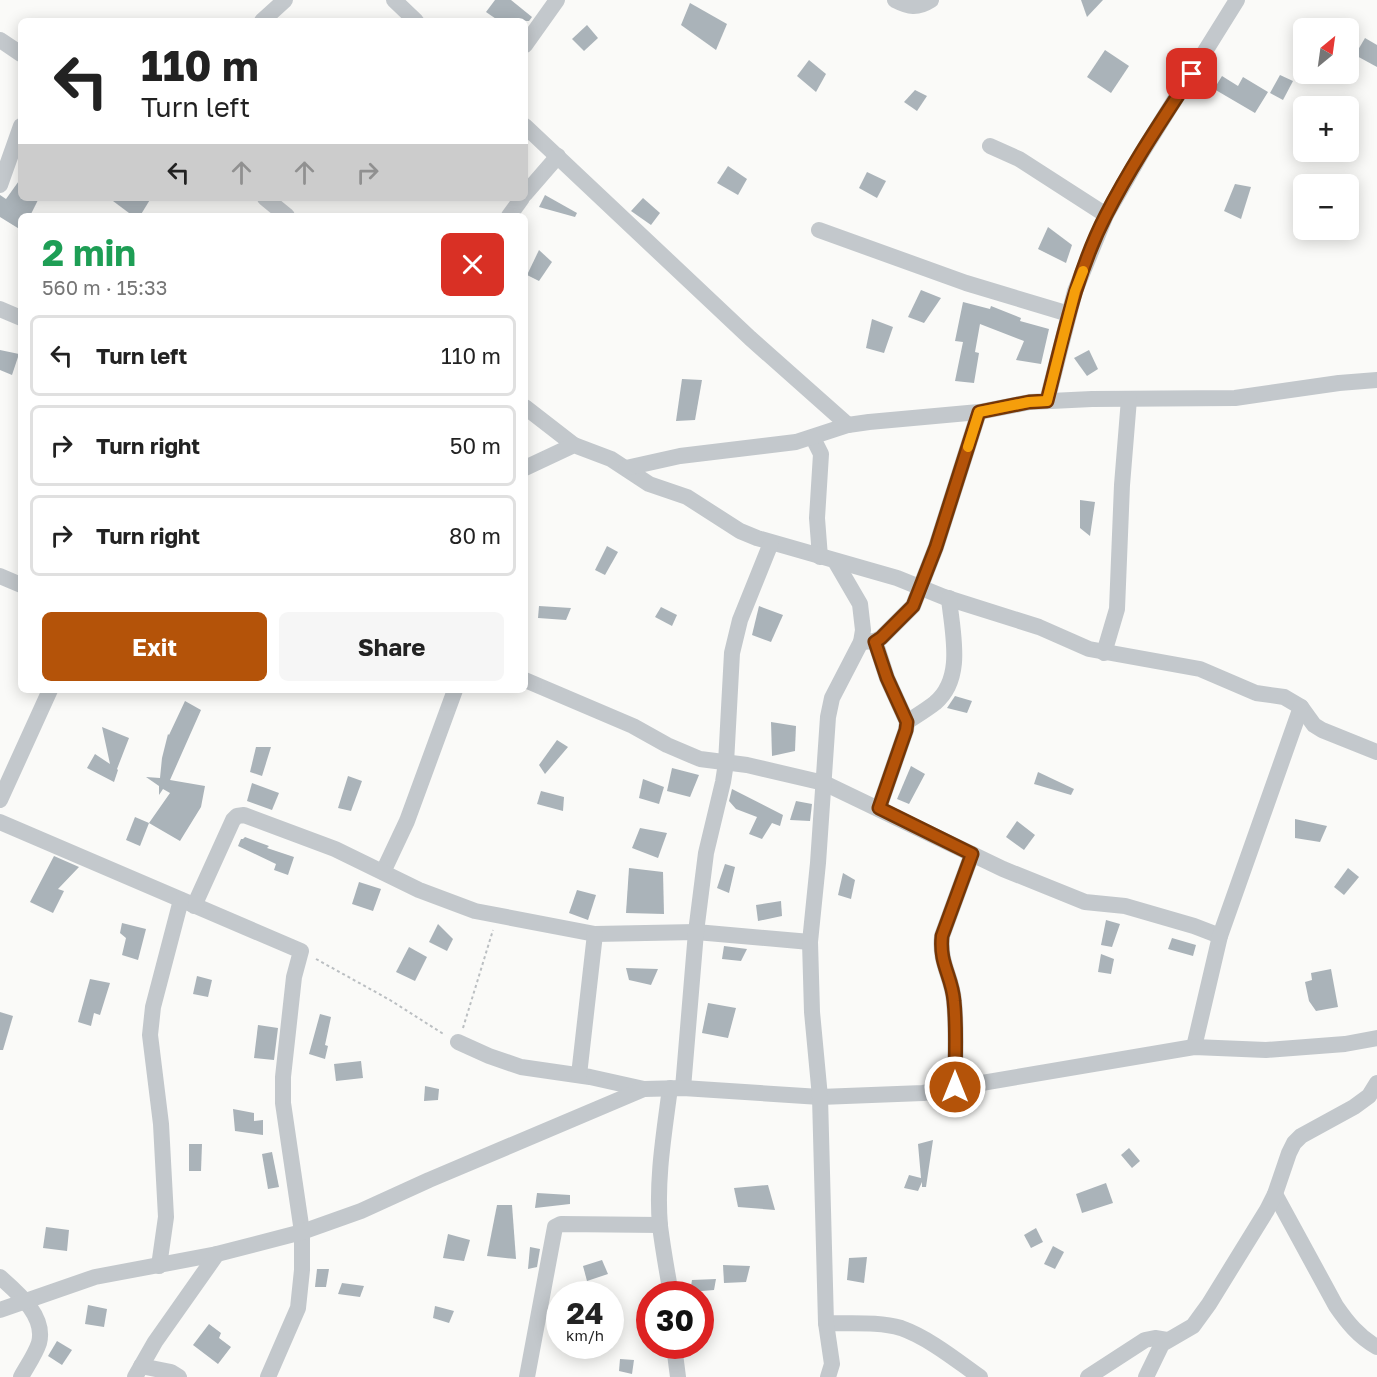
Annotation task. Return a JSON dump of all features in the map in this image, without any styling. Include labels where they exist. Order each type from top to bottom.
[{"type":"street","points":[[265,18],[285,0]]},
{"type":"street","points":[[394,0],[413,18]]},
{"type":"street","points":[[528,41],[557,0]]},
{"type":"street","points":[[895,0],[910,7],[924,5],[931,0]]},
{"type":"street","points":[[1047,401],[1075,291],[1106,215],[1141,154],[1237,0]]},
{"type":"street","points":[[0,40],[18,52]]},
{"type":"street","points":[[528,129],[750,338],[848,425]]},
{"type":"street","points":[[0,185],[18,134]]},
{"type":"street","points":[[990,146],[1019,159],[1106,215]]},
{"type":"street","points":[[528,191],[558,156]]},
{"type":"street","points":[[269,201],[283,213]]},
{"type":"street","points":[[819,230],[966,283],[1069,315]]},
{"type":"street","points":[[0,309],[18,317]]},
{"type":"street","points":[[626,468],[680,456],[796,442],[848,425],[979,412],[1029,402],[1235,398],[1339,383],[1377,380]]},
{"type":"street","points":[[1104,653],[1117,609],[1122,485],[1129,399]]},
{"type":"street","points":[[528,412],[574,445],[626,468],[649,484],[687,497],[740,531],[771,543],[883,574],[1040,627],[1076,644],[1104,653],[1200,669],[1256,693],[1284,697],[1301,707],[1314,725],[1322,730],[1377,752]]},
{"type":"street","points":[[828,1377],[832,1364],[826,1323],[820,1096],[812,1012],[810,942],[824,783],[825,735],[832,698],[868,642],[910,611],[951,502],[979,412]]},
{"type":"street","points":[[813,438],[821,454],[817,518],[827,559],[860,604],[863,630],[907,722],[879,808]]},
{"type":"street","points":[[528,467],[574,445]]},
{"type":"street","points":[[669,1281],[660,1225],[661,1153],[676,1088],[706,853],[726,763],[732,653],[736,632],[771,543]]},
{"type":"street","points":[[0,576],[18,584]]},
{"type":"street","points":[[907,722],[936,702],[950,680],[955,656],[949,598]]},
{"type":"street","points":[[528,681],[633,726],[679,751],[700,759],[747,765],[824,783],[1003,869],[1084,902],[1125,906],[1220,936]]},
{"type":"street","points":[[0,800],[50,693]]},
{"type":"street","points":[[383,872],[407,821],[454,693]]},
{"type":"street","points":[[1194,1047],[1220,936],[1301,707]]},
{"type":"street","points":[[159,1266],[166,1217],[161,1124],[150,1035],[153,1007],[188,903],[233,820],[239,815],[335,849],[453,904],[497,916],[595,934],[696,932],[810,942]]},
{"type":"street","points":[[0,822],[301,951],[294,977],[283,1077],[283,1103],[302,1232],[302,1270],[298,1308],[268,1377]]},
{"type":"street","points":[[955,1087],[954,1001],[941,956],[941,946],[942,936],[972,854]]},
{"type":"street","points":[[579,1075],[595,934]]},
{"type":"street","points":[[458,1042],[521,1067],[579,1075],[644,1089],[676,1088],[820,1096],[923,1093],[1194,1047],[1266,1050],[1345,1044],[1377,1038]]},
{"type":"street","points":[[1146,1377],[1159,1348],[1167,1340],[1186,1331],[1198,1319],[1267,1210],[1294,1143],[1301,1136],[1354,1107],[1369,1096],[1377,1083]]},
{"type":"street","points":[[0,1310],[94,1277],[217,1254],[302,1232],[361,1211],[644,1089]]},
{"type":"street","points":[[1275,1194],[1336,1306],[1363,1338],[1377,1347]]},
{"type":"street","points":[[527,1377],[555,1227],[561,1224],[660,1225]]},
{"type":"street","points":[[175,1375],[138,1371],[155,1342],[217,1254]]},
{"type":"street","points":[[0,1277],[26,1301],[40,1332],[35,1353],[21,1377]]},
{"type":"street","points":[[826,1323],[887,1325],[900,1328],[952,1357],[980,1377]]},
{"type":"street","points":[[1088,1377],[1145,1340],[1155,1338],[1167,1340]]},
{"type":"street","points":[[155,1342],[175,1375]]},
{"type":"street","points":[[676,1359],[678,1377]]},
{"type":"path","points":[[301,951],[390,1000],[458,1042],[497,916]]},
{"type":"building","points":[[495,0],[511,0],[532,17],[529,21],[528,18],[495,18],[486,12]]},
{"type":"building","points":[[1081,0],[1103,0],[1087,17]]},
{"type":"building","points":[[690,3],[727,24],[716,50],[681,25]]},
{"type":"building","points":[[587,25],[598,38],[584,51],[572,39]]},
{"type":"building","points":[[1365,38],[1377,45],[1377,67],[1359,57],[1359,48]]},
{"type":"building","points":[[1105,50],[1129,66],[1111,93],[1087,77]]},
{"type":"building","points":[[809,60],[826,74],[816,92],[797,76]]},
{"type":"building","points":[[1280,75],[1293,81],[1283,100],[1270,93]]},
{"type":"building","points":[[1222,76],[1238,86],[1243,77],[1268,92],[1255,113],[1214,89]]},
{"type":"building","points":[[915,90],[927,96],[917,111],[904,102]]},
{"type":"building","points":[[728,166],[747,179],[738,195],[717,183]]},
{"type":"building","points":[[867,172],[886,181],[877,198],[859,188]]},
{"type":"building","points":[[18,182],[18,201],[38,201],[32,213],[18,213],[18,228],[0,217],[0,195],[6,199]]},
{"type":"building","points":[[1235,184],[1251,187],[1241,219],[1224,211]]},
{"type":"building","points":[[545,195],[577,213],[575,217],[539,207]]},
{"type":"building","points":[[643,198],[660,213],[651,225],[631,211]]},
{"type":"building","points":[[113,201],[149,201],[142,213],[129,213]]},
{"type":"building","points":[[1048,227],[1072,245],[1066,263],[1038,249]]},
{"type":"building","points":[[539,250],[552,262],[539,281],[528,276]]},
{"type":"building","points":[[921,290],[941,298],[924,323],[908,317]]},
{"type":"building","points":[[963,302],[990,309],[991,306],[1021,318],[1020,321],[1049,329],[1041,364],[1016,360],[1024,341],[980,324],[975,352],[979,353],[974,383],[955,381],[963,342],[955,341]]},
{"type":"building","points":[[872,319],[893,327],[884,353],[866,348]]},
{"type":"building","points":[[0,350],[18,354],[12,375],[0,370]]},
{"type":"building","points":[[1089,350],[1098,369],[1087,376],[1074,358]]},
{"type":"building","points":[[682,379],[702,380],[695,420],[676,421]]},
{"type":"building","points":[[1080,500],[1095,502],[1090,536],[1080,528]]},
{"type":"building","points":[[607,546],[618,552],[605,575],[595,570]]},
{"type":"building","points":[[539,606],[571,608],[566,620],[538,618]]},
{"type":"building","points":[[759,606],[783,615],[771,642],[752,635]]},
{"type":"building","points":[[661,607],[677,615],[672,626],[655,617]]},
{"type":"building","points":[[955,696],[972,701],[967,713],[947,708]]},
{"type":"building","points":[[185,701],[201,710],[170,780],[205,786],[201,807],[180,841],[149,823],[170,793],[163,789],[159,795],[159,786],[146,777],[160,778],[168,734]]},
{"type":"building","points":[[771,722],[796,726],[795,751],[772,756]]},
{"type":"building","points":[[102,727],[129,738],[114,782],[87,768],[95,754],[110,764]]},
{"type":"building","points":[[557,740],[568,747],[545,774],[539,765]]},
{"type":"building","points":[[256,747],[271,747],[262,776],[250,772]]},
{"type":"building","points":[[911,766],[925,774],[909,804],[897,799]]},
{"type":"building","points":[[672,768],[699,775],[690,797],[667,791]]},
{"type":"building","points":[[1038,772],[1074,789],[1071,795],[1034,784]]},
{"type":"building","points":[[348,776],[362,781],[351,811],[338,808]]},
{"type":"building","points":[[643,779],[664,787],[659,804],[639,798]]},
{"type":"building","points":[[252,783],[279,793],[272,810],[247,801]]},
{"type":"building","points":[[732,789],[783,815],[780,826],[772,823],[762,839],[749,834],[757,817],[736,809],[729,801]]},
{"type":"building","points":[[541,791],[564,797],[563,811],[537,804]]},
{"type":"building","points":[[796,801],[812,804],[810,821],[790,820]]},
{"type":"building","points":[[135,817],[149,823],[140,846],[126,840]]},
{"type":"building","points":[[1295,819],[1327,826],[1320,842],[1295,838]]},
{"type":"building","points":[[1017,821],[1035,835],[1024,850],[1006,837]]},
{"type":"building","points":[[640,828],[667,833],[658,858],[632,848]]},
{"type":"building","points":[[245,837],[269,846],[267,848],[294,857],[288,875],[274,870],[276,864],[238,846],[241,839]]},
{"type":"building","points":[[54,856],[79,867],[58,889],[64,891],[53,913],[30,902]]},
{"type":"building","points":[[725,864],[735,867],[729,893],[717,888]]},
{"type":"building","points":[[629,868],[663,872],[664,914],[626,913]]},
{"type":"building","points":[[1348,868],[1359,877],[1344,895],[1334,887]]},
{"type":"building","points":[[843,873],[855,880],[851,899],[838,895]]},
{"type":"building","points":[[359,882],[381,889],[373,911],[352,904]]},
{"type":"building","points":[[577,890],[596,895],[588,920],[569,913]]},
{"type":"building","points":[[781,901],[782,916],[758,921],[756,905]]},
{"type":"building","points":[[1106,920],[1120,924],[1112,947],[1101,945]]},
{"type":"building","points":[[122,923],[146,929],[138,960],[122,955],[126,938],[120,933]]},
{"type":"building","points":[[438,924],[453,939],[447,951],[429,942]]},
{"type":"building","points":[[1172,938],[1196,945],[1193,956],[1168,949]]},
{"type":"building","points":[[724,946],[747,949],[741,961],[722,959]]},
{"type":"building","points":[[409,947],[427,957],[415,981],[396,972]]},
{"type":"building","points":[[1101,954],[1114,959],[1111,974],[1098,972]]},
{"type":"building","points":[[626,968],[658,969],[651,985],[629,980]]},
{"type":"building","points":[[1331,969],[1338,1007],[1316,1011],[1309,1001],[1305,982],[1312,980],[1311,973]]},
{"type":"building","points":[[197,976],[212,980],[208,997],[193,994]]},
{"type":"building","points":[[90,979],[110,983],[100,1015],[94,1013],[91,1026],[78,1022]]},
{"type":"building","points":[[708,1003],[736,1008],[728,1038],[702,1033]]},
{"type":"building","points":[[0,1012],[13,1016],[3,1050],[0,1050]]},
{"type":"building","points":[[320,1014],[331,1017],[325,1045],[328,1046],[325,1059],[309,1054]]},
{"type":"building","points":[[258,1025],[278,1028],[274,1060],[254,1058]]},
{"type":"building","points":[[361,1061],[363,1078],[336,1081],[334,1064]]},
{"type":"building","points":[[425,1086],[439,1089],[438,1100],[424,1101]]},
{"type":"building","points":[[233,1109],[254,1113],[254,1121],[263,1120],[263,1135],[235,1131]]},
{"type":"building","points":[[933,1140],[926,1187],[922,1187],[922,1182],[918,1191],[904,1188],[909,1175],[921,1178],[918,1144]]},
{"type":"building","points":[[189,1144],[202,1144],[201,1171],[189,1171]]},
{"type":"building","points":[[1129,1148],[1140,1161],[1132,1168],[1121,1155]]},
{"type":"building","points":[[272,1152],[279,1187],[268,1189],[262,1154]]},
{"type":"building","points":[[1106,1183],[1113,1203],[1082,1213],[1076,1194]]},
{"type":"building","points":[[768,1185],[775,1210],[738,1207],[734,1188]]},
{"type":"building","points":[[537,1193],[570,1195],[570,1204],[535,1208]]},
{"type":"building","points":[[497,1205],[512,1205],[516,1259],[487,1256]]},
{"type":"building","points":[[46,1227],[69,1230],[67,1251],[43,1248]]},
{"type":"building","points":[[1036,1228],[1043,1242],[1031,1248],[1024,1235]]},
{"type":"building","points":[[448,1234],[470,1240],[464,1261],[443,1258]]},
{"type":"building","points":[[1053,1246],[1064,1252],[1055,1269],[1044,1264]]},
{"type":"building","points":[[530,1247],[540,1249],[537,1267],[528,1269]]},
{"type":"building","points":[[867,1257],[864,1283],[847,1280],[849,1258]]},
{"type":"building","points":[[602,1260],[608,1274],[587,1281],[583,1266]]},
{"type":"building","points":[[723,1265],[750,1266],[746,1282],[724,1283]]},
{"type":"building","points":[[317,1269],[329,1269],[326,1287],[315,1287]]},
{"type":"building","points":[[716,1279],[714,1290],[714,1281],[692,1280]]},
{"type":"building","points":[[342,1283],[364,1286],[360,1297],[338,1294]]},
{"type":"building","points":[[88,1305],[107,1309],[104,1327],[85,1324]]},
{"type":"building","points":[[435,1306],[454,1311],[449,1323],[433,1318]]},
{"type":"building","points":[[209,1324],[221,1333],[219,1338],[231,1347],[218,1364],[193,1345]]},
{"type":"building","points":[[57,1341],[72,1350],[62,1365],[48,1356]]},
{"type":"building","points":[[620,1359],[634,1360],[632,1374],[619,1371]]},
{"type":"slow traffic","points":[[968,447],[979,412],[1029,402],[1047,401],[1075,291],[1083,271]]},
{"type":"route","points":[[955,1087],[954,1001],[952,987],[941,956],[941,946],[942,936],[972,854],[879,808],[907,722],[878,656],[875,642],[913,606],[936,547],[979,412],[1029,402],[1047,401],[1075,291],[1106,215],[1141,154],[1192,74]]}]
